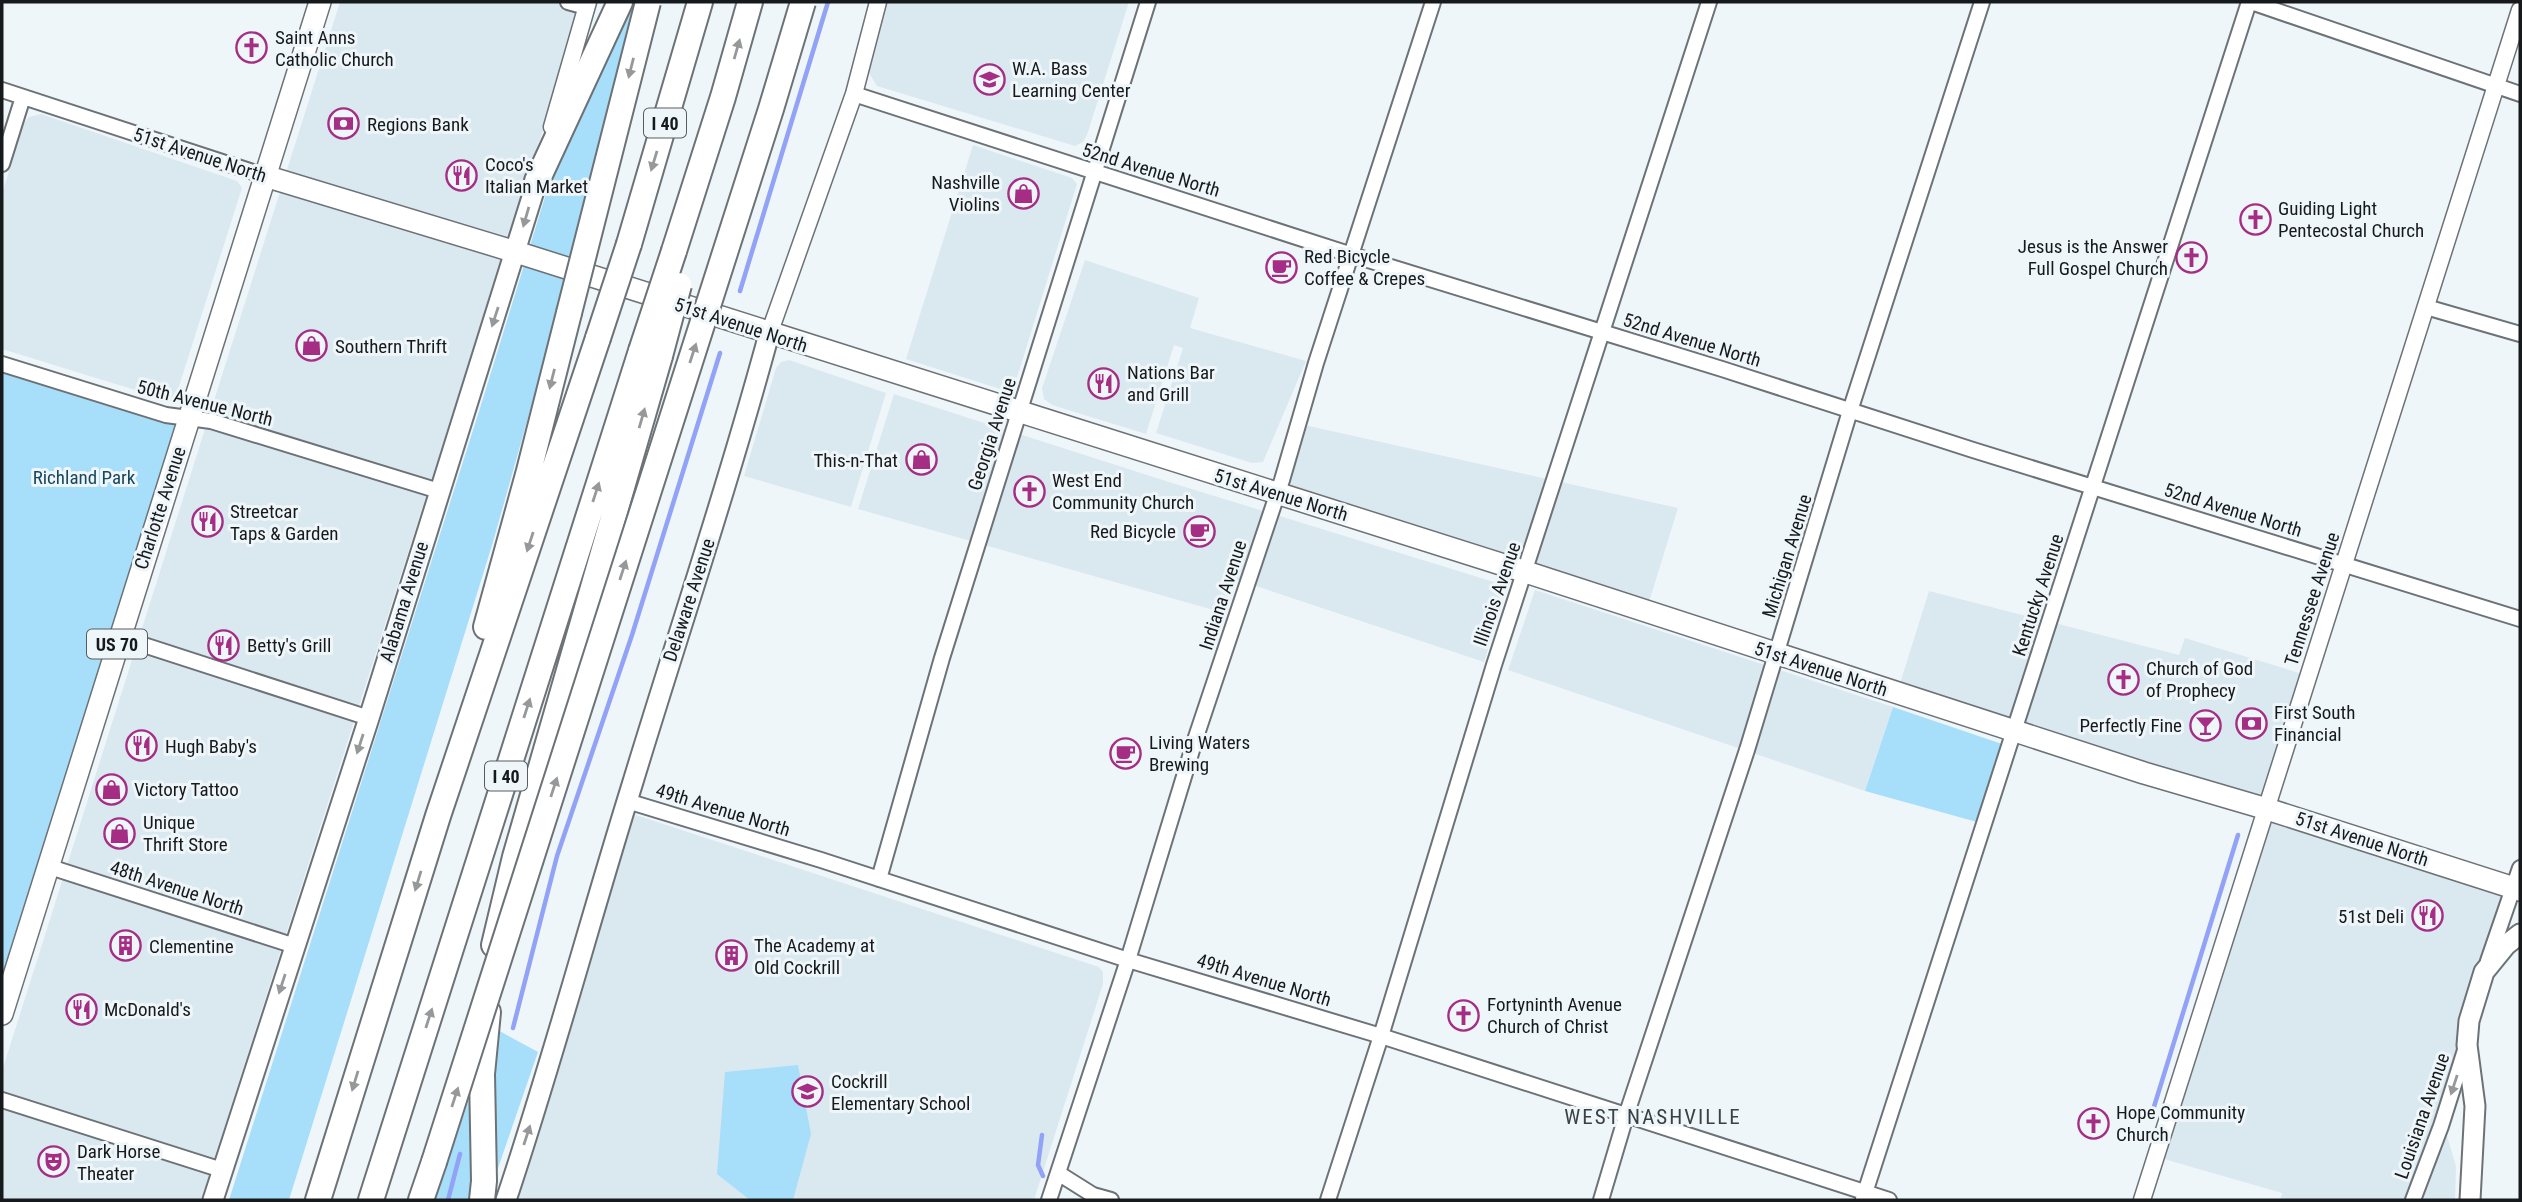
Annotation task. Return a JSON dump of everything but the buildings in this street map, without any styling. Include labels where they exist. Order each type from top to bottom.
[{"type":"highway","points":[[537,181],[620,2]]},
{"type":"highway","points":[[438,816],[648,2]]},
{"type":"highway","name":"I 40","points":[[318,1200],[438,816],[629,244],[700,2]]},
{"type":"highway","name":"I 40","points":[[371,1200],[651,354],[750,2]]},
{"type":"highway","points":[[421,1200],[803,2]]},
{"type":"highway","points":[[482,1200],[482,1074],[494,939],[651,354]]},
{"type":"main road","name":"Charlotte Avenue","points":[[2,1014],[320,2]]},
{"type":"main road","name":"51st Avenue North","points":[[265,176],[516,252],[1526,572],[2144,772],[2518,882]]},
{"type":"main road","name":"Alabama Avenue","points":[[213,1200],[369,718],[537,181]]},
{"type":"main road","name":"Delaware Avenue","points":[[506,1200],[560,1031],[626,801],[769,334]]},
{"type":"main road","points":[[2470,1200],[2475,1106],[2467,1045],[2469,1021],[2484,972],[2506,945],[2520,934]]},
{"type":"street","points":[[568,2],[587,5]]},
{"type":"street","name":"Delaware Avenue","points":[[769,334],[854,94],[878,2]]},
{"type":"street","name":"Georgia Avenue","points":[[878,879],[942,658],[1148,2]]},
{"type":"street","name":"Indiana Avenue","points":[[1049,1200],[1128,960],[1172,813],[1278,494],[1316,363],[1433,2]]},
{"type":"street","name":"Illinois Avenue","points":[[1328,1200],[1490,678],[1709,2]]},
{"type":"street","name":"Michigan Avenue","points":[[1601,1200],[1777,655],[1850,411],[1982,2]]},
{"type":"street","points":[[2250,2],[2520,94]]},
{"type":"street","name":"Kentucky Avenue","points":[[1864,1197],[2250,2]]},
{"type":"street","name":"Alabama Avenue","points":[[537,181],[587,5]]},
{"type":"street","name":"Tennessee Avenue","points":[[2142,1200],[2520,10]]},
{"type":"street","name":"51st Avenue North","points":[[2,90],[265,176]]},
{"type":"street","name":"52nd Avenue North","points":[[854,94],[1352,255],[2520,619]]},
{"type":"street","points":[[2,164],[23,97]]},
{"type":"street","points":[[2426,307],[2520,334]]},
{"type":"street","name":"50th Avenue North","points":[[2,364],[166,415],[211,421],[439,491]]},
{"type":"street","points":[[119,637],[369,718]]},
{"type":"street","name":"49th Avenue North","points":[[626,801],[1128,960],[1381,1036],[1864,1197],[1889,1200]]},
{"type":"street","name":"48th Avenue North","points":[[47,866],[295,946]]},
{"type":"street","points":[[2484,972],[2518,882]]},
{"type":"street","name":"Louisiana Avenue","points":[[2413,1200],[2467,1045]]},
{"type":"street","points":[[2,1100],[222,1170]]},
{"type":"street","points":[[1058,1173],[1093,1195],[1111,1200]]},
{"type":"shaded area","points":[[340,2],[584,2],[201,1200],[2,1200],[2,1071]]},
{"type":"shaded area","name":"W.A. Bass Learning Center","points":[[888,2],[1129,2],[1087,135],[1083,142],[1075,146],[877,86],[869,73]]},
{"type":"shaded area","points":[[41,114],[237,181],[242,188],[174,402],[2,349],[2,194],[23,124],[29,117]]},
{"type":"shaded area","points":[[973,145],[1072,178],[1077,184],[1016,381],[1007,389],[906,359]]},
{"type":"shaded area","points":[[1085,260],[1199,298],[1190,328],[1306,361],[1263,462],[1252,463],[1156,433],[1183,348],[1174,345],[1146,434],[1052,405],[1044,399],[1042,388]]},
{"type":"shaded area","points":[[789,360],[886,393],[851,507],[744,476],[776,368],[781,362]]},
{"type":"shaded area","points":[[894,394],[1507,586],[1484,662],[1235,579],[1224,613],[858,509]]},
{"type":"shaded area","points":[[1300,424],[1678,508],[1646,612],[1277,494]]},
{"type":"shaded area","points":[[1535,590],[1893,707],[1865,791],[1508,670]]},
{"type":"shaded area","points":[[1929,591],[2179,655],[2185,638],[2309,676],[2267,809],[1897,693]]},
{"type":"shaded area","points":[[2267,809],[2511,893],[2444,1126],[2456,1166],[2455,1200],[2280,1200],[2282,1193],[2157,1157]]},
{"type":"shaded area","name":"Cockrill Elementary School","points":[[636,815],[1099,967],[1103,972],[1103,984],[1034,1200],[514,1200],[630,823]]},
{"type":"green space","points":[[605,2],[645,2],[493,542],[289,1200],[229,1200],[481,405]]},
{"type":"green space","name":"Richland Park","points":[[2,364],[189,418],[2,1014]]},
{"type":"green space","points":[[1893,707],[2002,744],[1977,822],[1865,791]]},
{"type":"green space","points":[[494,1028],[538,1052],[487,1200],[434,1200]]},
{"type":"green space","points":[[798,1065],[811,1134],[793,1200],[750,1200],[717,1174],[725,1072]]},
{"type":"waterway","points":[[740,291],[828,2]]},
{"type":"waterway","points":[[513,1028],[557,856],[632,635],[720,353]]},
{"type":"waterway","points":[[2153,1110],[2238,835]]},
{"type":"waterway","points":[[1042,1135],[1038,1165],[1043,1176]]},
{"type":"waterway","points":[[448,1200],[460,1154]]},
{"type":"place","name":"Saint Anns Catholic Church","points":[[252,48]]},
{"type":"place","name":"W.A. Bass Learning Center","points":[[989,79]]},
{"type":"place","name":"Regions Bank","points":[[344,124]]},
{"type":"place","name":"Coco's Italian Market","points":[[462,175]]},
{"type":"place","name":"Nashville Violins","points":[[1023,193]]},
{"type":"place","name":"Guiding Light Pentecostal Church","points":[[2255,219]]},
{"type":"place","name":"Jesus is the Answer Full Gospel Church","points":[[2191,257]]},
{"type":"place","name":"Red Bicycle Coffee & Crepes","points":[[1281,267]]},
{"type":"place","name":"Southern Thrift","points":[[312,346]]},
{"type":"place","name":"Nations Bar and Grill","points":[[1104,383]]},
{"type":"place","name":"This-n-That","points":[[921,460]]},
{"type":"place","name":"West End Community Church","points":[[1029,491]]},
{"type":"place","name":"Streetcar Taps & Garden","points":[[207,522]]},
{"type":"place","name":"Red Bicycle","points":[[1199,531]]},
{"type":"place","name":"Betty's Grill","points":[[224,645]]},
{"type":"place","name":"Church of God of Prophecy","points":[[2123,679]]},
{"type":"place","name":"First South Financial","points":[[2251,723]]},
{"type":"place","name":"Perfectly Fine","points":[[2205,725]]},
{"type":"place","name":"Hugh Baby's","points":[[142,746]]},
{"type":"place","name":"Living Waters Brewing","points":[[1126,753]]},
{"type":"place","name":"Victory Tattoo","points":[[111,789]]},
{"type":"place","name":"Unique Thrift Store","points":[[120,833]]},
{"type":"place","name":"51st Deli","points":[[2427,916]]},
{"type":"place","name":"Clementine","points":[[126,946]]},
{"type":"place","name":"The Academy at Old Cockrill","points":[[731,956]]},
{"type":"place","name":"McDonald's","points":[[81,1009]]},
{"type":"place","name":"Fortyninth Avenue Church of Christ","points":[[1464,1015]]},
{"type":"place","name":"Cockrill Elementary School","points":[[808,1092]]},
{"type":"place","name":"Hope Community Church","points":[[2093,1123]]},
{"type":"place","name":"Dark Horse Theater","points":[[54,1162]]},
{"type":"district","name":"WEST NASHVILLE","points":[[1653,1117]]}]
